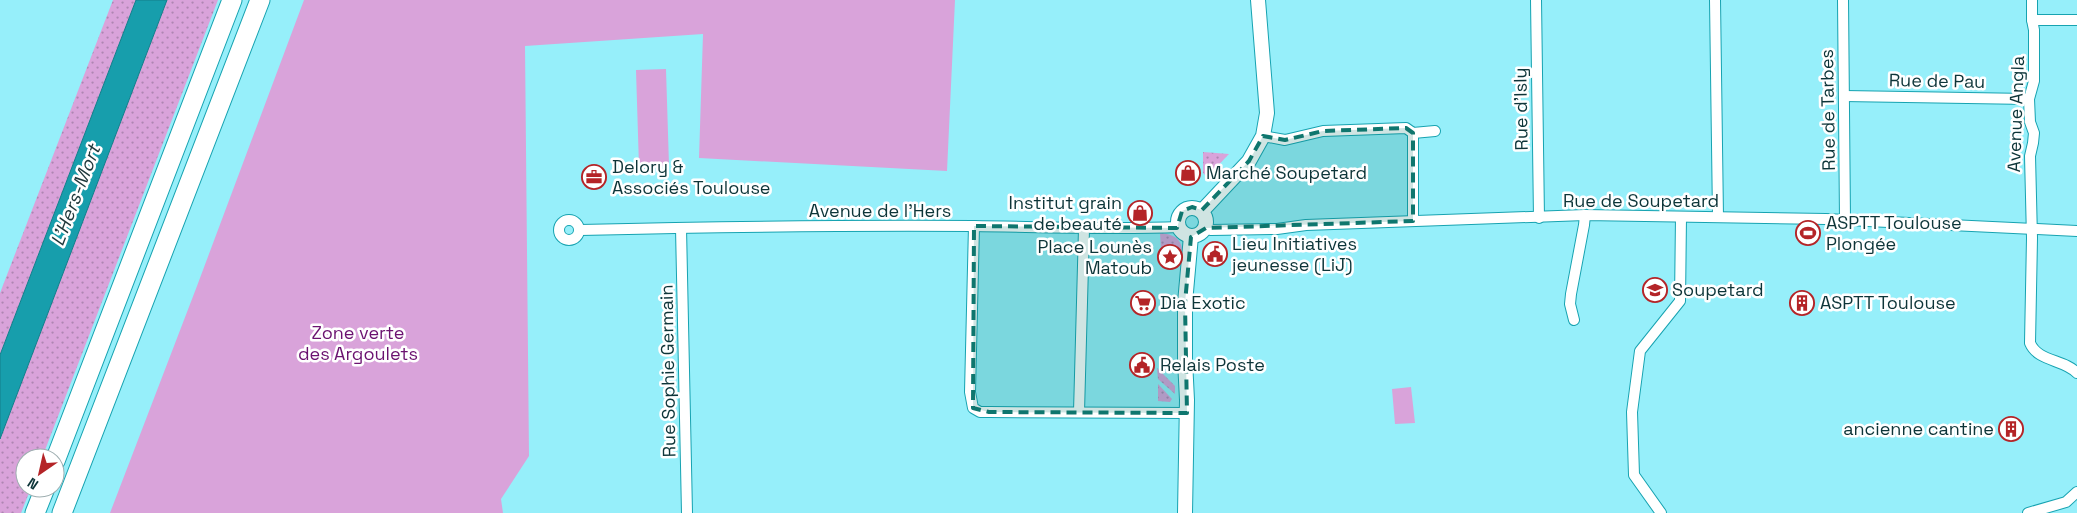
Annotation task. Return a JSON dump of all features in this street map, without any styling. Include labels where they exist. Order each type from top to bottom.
[{"type":"highway","points":[[60,448],[232,0]]},
{"type":"highway","points":[[62,513],[260,0]]},
{"type":"highway","points":[[35,513],[41,498]]},
{"type":"street","points":[[1202,211],[1249,161],[1263,136],[1267,113],[1258,0]]},
{"type":"street","name":"Rue d'Isly","points":[[1536,0],[1539,218]]},
{"type":"street","points":[[1715,0],[1718,217]]},
{"type":"street","name":"Rue de Tarbes","points":[[1843,0],[1845,220]]},
{"type":"street","name":"Avenue Angla","points":[[2032,0],[2034,81],[2029,99],[2030,122],[2034,133],[2034,143],[2030,156],[2030,343],[2036,352],[2068,366],[2077,373]]},
{"type":"street","points":[[2032,20],[2077,20]]},
{"type":"street","name":"Rue de Pau","points":[[1844,96],[2029,99]]},
{"type":"street","points":[[1263,136],[1285,140],[1323,130],[1406,128],[1413,133],[1435,131]]},
{"type":"street","points":[[1413,133],[1413,221]]},
{"type":"street","points":[[1196,208],[1202,211],[1207,219],[1205,228],[1198,235],[1191,236],[1179,228],[1179,217],[1185,209],[1196,208]]},
{"type":"street","points":[[1574,320],[1570,304],[1571,294],[1585,215]]},
{"type":"street","name":"Rue de Soupetard","points":[[1205,228],[1211,230],[1277,229],[1306,225],[1585,215],[1845,220],[2077,232]]},
{"type":"street","points":[[1661,513],[1634,475],[1632,412],[1640,352],[1680,301],[1681,216]]},
{"type":"street","points":[[974,226],[970,392],[973,408],[980,412],[1187,413]]},
{"type":"street","name":"Avenue de l'Hers","points":[[580,230],[974,226],[1084,229],[1179,228]]},
{"type":"street","name":"Rue Sophie Germain","points":[[681,228],[687,513]]},
{"type":"street","points":[[1079,412],[1084,229]]},
{"type":"street","points":[[1185,513],[1187,413],[1185,303],[1191,236]]},
{"type":"street","points":[[2028,513],[2066,502],[2077,492]]},
{"type":"highlighted area","points":[[1406,128],[1413,133],[1413,221],[1206,228],[1191,237],[1185,303],[1187,413],[989,412],[973,408],[974,226],[1177,228],[1182,211],[1192,207],[1202,210],[1249,161],[1263,136],[1285,140],[1323,131]]},
{"type":"green space","points":[[113,0],[136,0],[0,355],[0,293]]},
{"type":"green space","points":[[167,0],[218,0],[46,448],[15,448],[15,498],[27,498],[21,513],[0,513],[0,439]]},
{"type":"green space","name":"Zone verte des Argoulets","points":[[304,0],[955,0],[947,171],[699,158],[703,34],[525,46],[529,456],[501,499],[503,513],[110,513]]},
{"type":"green space","points":[[666,69],[669,166],[639,167],[636,70]]},
{"type":"green space","points":[[1203,152],[1229,154],[1207,177],[1203,173]]},
{"type":"green space","points":[[1160,233],[1168,234],[1178,239],[1182,250],[1161,249]]},
{"type":"green space","points":[[1157,368],[1175,386],[1175,394],[1158,379]]},
{"type":"green space","points":[[1158,384],[1172,399],[1170,402],[1158,401]]},
{"type":"green space","points":[[1411,387],[1415,423],[1395,424],[1392,389]]},
{"type":"water","name":"L'Hers-Mort","points":[[136,0],[167,0],[0,439],[0,355]]},
{"type":"place","name":"Marché Soupetard","points":[[1188,173]]},
{"type":"place","name":"Delory & Associés Toulouse","points":[[594,177]]},
{"type":"place","name":"Institut grain de beauté","points":[[1140,213]]},
{"type":"place","name":"ASPTT Toulouse Plongée","points":[[1808,233]]},
{"type":"place","name":"Lieu Initiatives jeunesse (LiJ)","points":[[1215,254]]},
{"type":"place","name":"Place Lounès Matoub","points":[[1170,257]]},
{"type":"place","name":"Soupetard","points":[[1655,290]]},
{"type":"place","name":"Dia Exotic","points":[[1143,303]]},
{"type":"place","name":"ASPTT Toulouse","points":[[1802,303]]},
{"type":"place","name":"Relais Poste","points":[[1142,365]]},
{"type":"place","name":"ancienne cantine","points":[[2011,429]]}]
